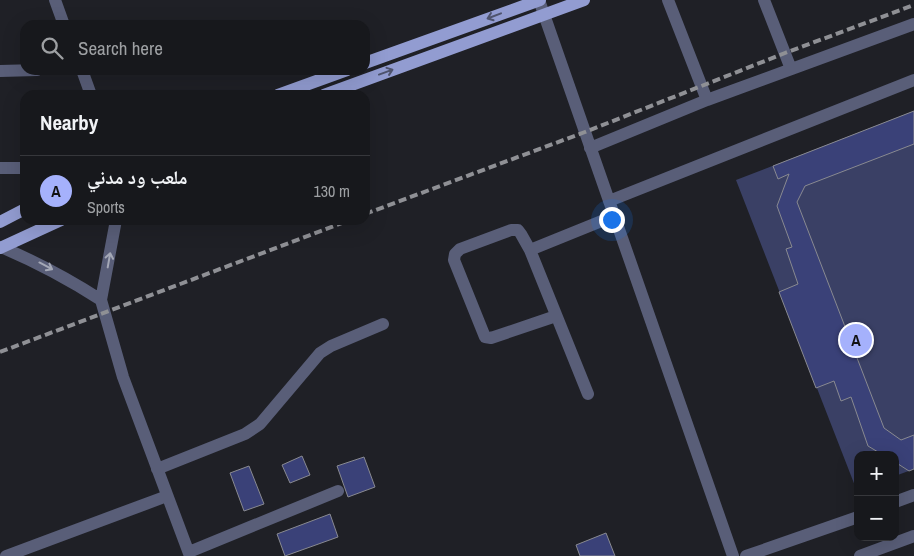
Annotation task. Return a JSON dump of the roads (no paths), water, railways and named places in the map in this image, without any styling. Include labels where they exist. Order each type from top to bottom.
[{"type":"main road","points":[[370,62],[539,0]]},
{"type":"main road","points":[[338,90],[584,0]]},
{"type":"main road","points":[[292,90],[333,75]]},
{"type":"main road","points":[[0,222],[20,212]]},
{"type":"main road","points":[[0,247],[50,225]]},
{"type":"street","points":[[55,0],[62,20]]},
{"type":"street","points":[[539,0],[733,556]]},
{"type":"street","points":[[668,0],[707,100]]},
{"type":"street","points":[[764,0],[790,69]]},
{"type":"street","points":[[590,148],[707,100],[914,24]]},
{"type":"street","points":[[0,71],[20,70]]},
{"type":"street","points":[[84,75],[89,90]]},
{"type":"street","points":[[609,201],[914,80]]},
{"type":"street","points":[[0,168],[20,168]]},
{"type":"street","points":[[530,250],[614,216]]},
{"type":"street","points":[[115,225],[101,300],[123,377],[190,554],[338,491]]},
{"type":"street","points":[[556,316],[491,338],[485,337],[454,260],[454,254],[460,249],[511,230],[518,230],[530,250],[588,394]]},
{"type":"street","points":[[0,247],[39,263],[68,278],[101,300]]},
{"type":"street","points":[[157,469],[245,434],[253,429],[260,424],[320,353],[331,346],[382,324]]},
{"type":"street","points":[[899,501],[914,495]]},
{"type":"street","points":[[6,556],[167,496]]},
{"type":"street","points":[[746,556],[854,518]]},
{"type":"street","points":[[860,556],[914,536]]},
{"type":"railway","points":[[370,212],[585,132],[785,53],[914,5]]},
{"type":"railway","points":[[0,352],[337,225]]},
{"type":"place","name":"ملعب ود مدني","points":[[856,340]]}]
